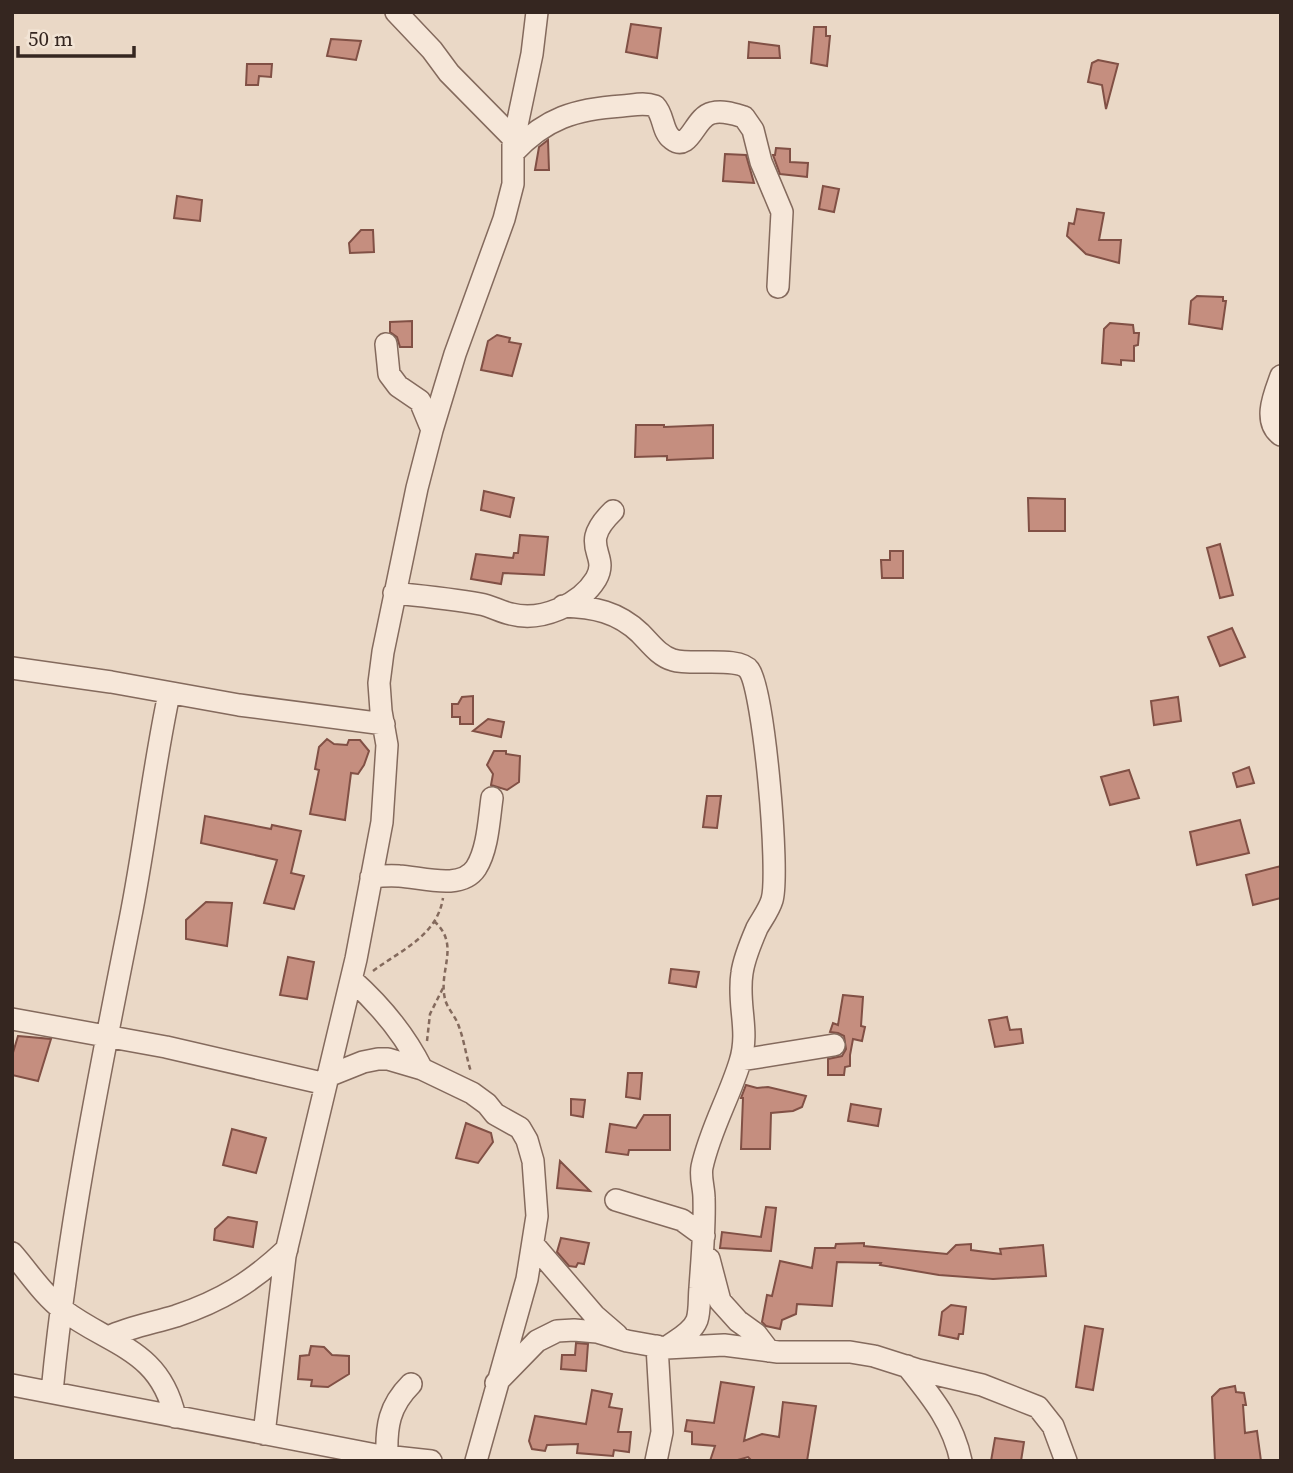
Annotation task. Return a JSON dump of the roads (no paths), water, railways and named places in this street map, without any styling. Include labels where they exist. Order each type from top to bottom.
[{"type":"street","points":[[396,12],[432,50],[513,146]]},
{"type":"street","points":[[264,1434],[287,1250],[327,1080],[355,982],[382,822],[387,745],[380,712],[379,683],[394,593],[432,430],[455,354],[504,219],[513,184],[513,146],[532,54],[537,12]]},
{"type":"street","points":[[513,146],[548,123],[568,114],[600,107],[639,103],[655,106],[661,113],[668,135],[680,142],[686,141],[692,135],[699,119],[711,113],[726,112],[744,117],[753,130],[761,162],[782,212],[778,287]]},
{"type":"street","points":[[386,344],[389,374],[398,386],[420,401],[432,430]]},
{"type":"street","points":[[1281,376],[1272,400],[1271,416],[1273,427],[1281,435]]},
{"type":"street","points":[[394,593],[482,604],[525,616],[548,614],[575,600],[592,585],[598,575],[594,535],[613,511]]},
{"type":"street","points":[[563,606],[611,612],[627,621],[656,650],[670,659],[688,664],[740,662],[751,673],[762,736],[774,831],[775,886],[772,903],[757,928],[742,971],[740,996],[746,1034],[741,1060],[708,1141],[701,1171],[704,1238],[697,1320],[688,1332],[661,1347]]},
{"type":"street","points":[[12,668],[111,682],[169,694],[384,724]]},
{"type":"street","points":[[51,1392],[75,1205],[149,815],[156,754],[169,694]]},
{"type":"street","points":[[371,877],[463,879],[476,868],[482,853],[492,798]]},
{"type":"street","points":[[355,982],[405,1038],[421,1067]]},
{"type":"street","points":[[12,1019],[327,1080],[363,1062],[388,1059],[421,1067],[471,1093],[495,1114],[520,1128],[527,1140],[533,1161],[537,1216],[527,1279],[476,1461]]},
{"type":"street","points":[[741,1060],[834,1045]]},
{"type":"street","points":[[616,1200],[682,1220],[704,1238],[720,1301],[738,1321],[756,1334],[769,1351]]},
{"type":"street","points":[[533,1244],[595,1316],[622,1339]]},
{"type":"street","points":[[108,1337],[125,1329],[178,1315],[229,1295],[287,1250]]},
{"type":"street","points":[[12,1253],[61,1309],[108,1337],[144,1362],[162,1379],[171,1397],[175,1418]]},
{"type":"street","points":[[496,1383],[537,1341],[557,1331],[597,1332],[661,1347],[724,1345],[769,1351],[850,1352],[982,1385],[1038,1407],[1053,1426],[1066,1461]]},
{"type":"street","points":[[656,1461],[662,1432],[661,1347]]},
{"type":"street","points":[[907,1366],[933,1396],[948,1421],[961,1461]]},
{"type":"street","points":[[380,1457],[394,1404],[411,1384]]},
{"type":"street","points":[[12,1385],[380,1457],[431,1461]]}]
